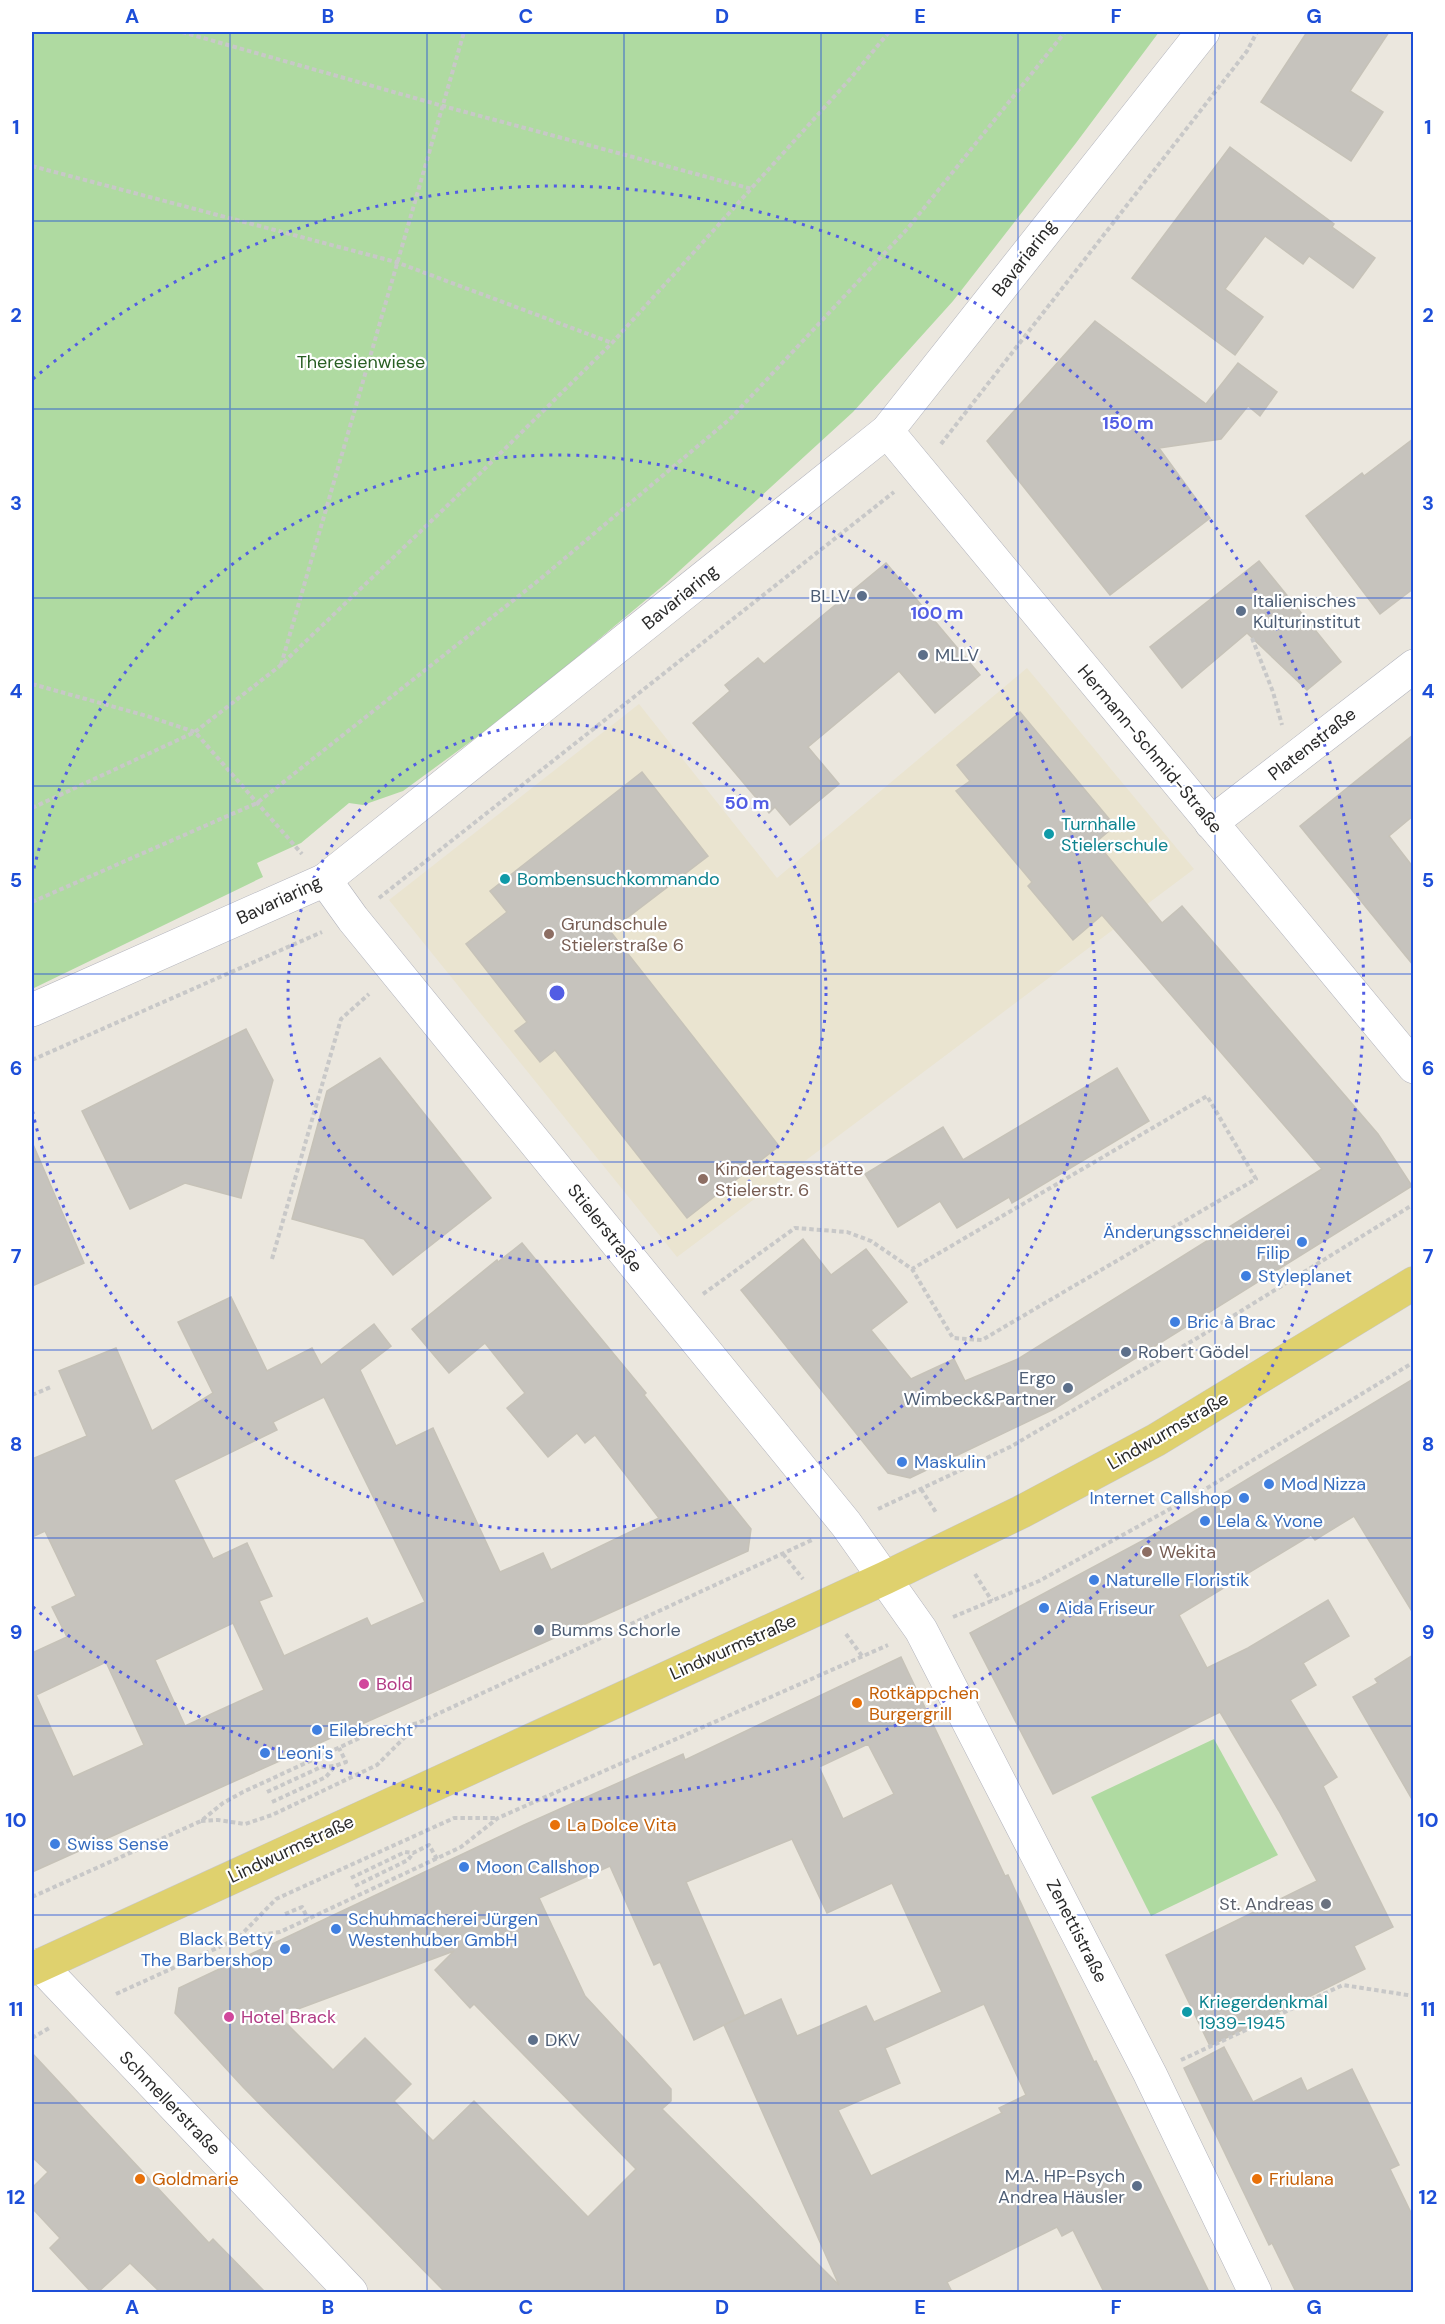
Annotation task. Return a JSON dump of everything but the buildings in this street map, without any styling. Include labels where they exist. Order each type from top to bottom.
[{"type":"main road","name":"Lindwurmstraße","points":[[36,1967],[885,1578],[1021,1512],[1156,1440],[1413,1283]]},
{"type":"street","name":"Bavariaring","points":[[32,1010],[325,880],[886,431],[1203,32]]},
{"type":"street","name":"Hermann-Schmid-Straße","points":[[886,431],[1413,1066]]},
{"type":"street","name":"Platenstraße","points":[[1211,823],[1413,666]]},
{"type":"street","name":"Stielerstraße","points":[[325,880],[353,919],[846,1524],[885,1578]]},
{"type":"street","name":"Zenettistraße","points":[[885,1578],[921,1630],[1150,2074],[1255,2292]]},
{"type":"street","name":"Schmellerstraße","points":[[36,1967],[82,2010],[351,2292]]},
{"type":"path","points":[[182,32],[443,106],[752,189]]},
{"type":"path","points":[[281,665],[464,32]]},
{"type":"path","points":[[32,808],[195,732],[281,665],[450,504],[612,343],[850,79],[889,32]]},
{"type":"path","points":[[32,902],[257,803],[539,580],[730,418],[908,228],[1065,32]]},
{"type":"path","points":[[32,166],[396,262],[612,343]]},
{"type":"path","points":[[1252,638],[1273,692],[1288,763]]},
{"type":"path","points":[[32,684],[195,732],[325,880]]},
{"type":"path","points":[[272,1259],[341,1019],[396,971]]},
{"type":"path","points":[[706,1291],[795,1228],[848,1232],[871,1241],[912,1269],[953,1338],[982,1340],[1256,1179],[1207,1096],[912,1269]]},
{"type":"path","points":[[32,1897],[201,1821],[223,1803],[243,1792],[364,1736],[418,1723],[1019,1441],[1199,1336],[1413,1204]]},
{"type":"path","points":[[82,2010],[238,1938],[280,1932],[437,1860],[461,1847],[498,1818],[921,1630],[1039,1581],[1199,1493],[1413,1362]]},
{"type":"path","points":[[32,1395],[51,1387]]},
{"type":"path","points":[[201,1821],[218,1820],[245,1824],[272,1815],[377,1765],[418,1723]]},
{"type":"path","points":[[267,1792],[321,1767],[335,1766],[346,1761],[339,1748]]},
{"type":"path","points":[[272,1802],[326,1777],[335,1766]]},
{"type":"path","points":[[238,1938],[276,1899],[454,1818],[498,1818]]},
{"type":"path","points":[[355,1886],[408,1860],[413,1853],[429,1845],[437,1860]]},
{"type":"path","points":[[351,1878],[405,1852],[413,1853]]},
{"type":"path","points":[[285,1914],[302,1907],[308,1919]]},
{"type":"path","points":[[1150,2074],[1344,1985],[1413,1996]]},
{"type":"shaded area","points":[[1027,668],[1194,869],[677,1257],[389,900],[639,704],[777,878]]},
{"type":"green space","name":"Theresienwiese","points":[[32,32],[1159,32],[953,301],[853,412],[665,584],[515,709],[403,791],[363,805],[349,803],[301,843],[257,863],[263,877],[32,989]]},
{"type":"green space","points":[[1214,1739],[1278,1855],[1151,1916],[1091,1797]]},
{"type":"place","name":"BLLV","points":[[862,596]]},
{"type":"place","name":"Italienisches Kulturinstitut","points":[[1241,611]]},
{"type":"place","name":"MLLV","points":[[923,655]]},
{"type":"place","name":"Turnhalle Stielerschule","points":[[1049,834]]},
{"type":"place","name":"Bombensuchkommando","points":[[505,879]]},
{"type":"place","name":"Grundschule Stielerstraße 6","points":[[549,934]]},
{"type":"place","name":"Kindertagesstätte Stielerstr. 6","points":[[703,1179]]},
{"type":"place","name":"Änderungsschneiderei Filip","points":[[1302,1242]]},
{"type":"place","name":"Styleplanet","points":[[1246,1276]]},
{"type":"place","name":"Bric à Brac","points":[[1175,1322]]},
{"type":"place","name":"Robert Gödel","points":[[1126,1352]]},
{"type":"place","name":"Ergo Wimbeck&Partner","points":[[1068,1388]]},
{"type":"place","name":"Maskulin","points":[[902,1462]]},
{"type":"place","name":"Mod Nizza","points":[[1269,1484]]},
{"type":"place","name":"Internet Callshop","points":[[1244,1498]]},
{"type":"place","name":"Lela & Yvone","points":[[1205,1521]]},
{"type":"place","name":"Wekita","points":[[1147,1552]]},
{"type":"place","name":"Naturelle Floristik","points":[[1094,1580]]},
{"type":"place","name":"Aida Friseur","points":[[1044,1608]]},
{"type":"place","name":"Bumms Schorle","points":[[539,1630]]},
{"type":"place","name":"Bold","points":[[364,1684]]},
{"type":"place","name":"Rotkäppchen Burgergrill","points":[[857,1703]]},
{"type":"place","name":"Eilebrecht","points":[[317,1730]]},
{"type":"place","name":"Leoni's","points":[[265,1753]]},
{"type":"place","name":"La Dolce Vita","points":[[555,1825]]},
{"type":"place","name":"Swiss Sense","points":[[55,1844]]},
{"type":"place","name":"Moon Callshop","points":[[464,1867]]},
{"type":"place","name":"St. Andreas","points":[[1326,1904]]},
{"type":"place","name":"Schuhmacherei Jürgen Westenhuber GmbH","points":[[336,1929]]},
{"type":"place","name":"Black Betty The Barbershop","points":[[285,1949]]},
{"type":"place","name":"Kriegerdenkmal 1939-1945","points":[[1187,2012]]},
{"type":"place","name":"Hotel Brack","points":[[229,2017]]},
{"type":"place","name":"DKV","points":[[533,2040]]},
{"type":"place","name":"Goldmarie","points":[[140,2179]]},
{"type":"place","name":"Friulana","points":[[1257,2179]]},
{"type":"place","name":"M.A. HP-Psych Andrea Häusler","points":[[1137,2186]]}]
